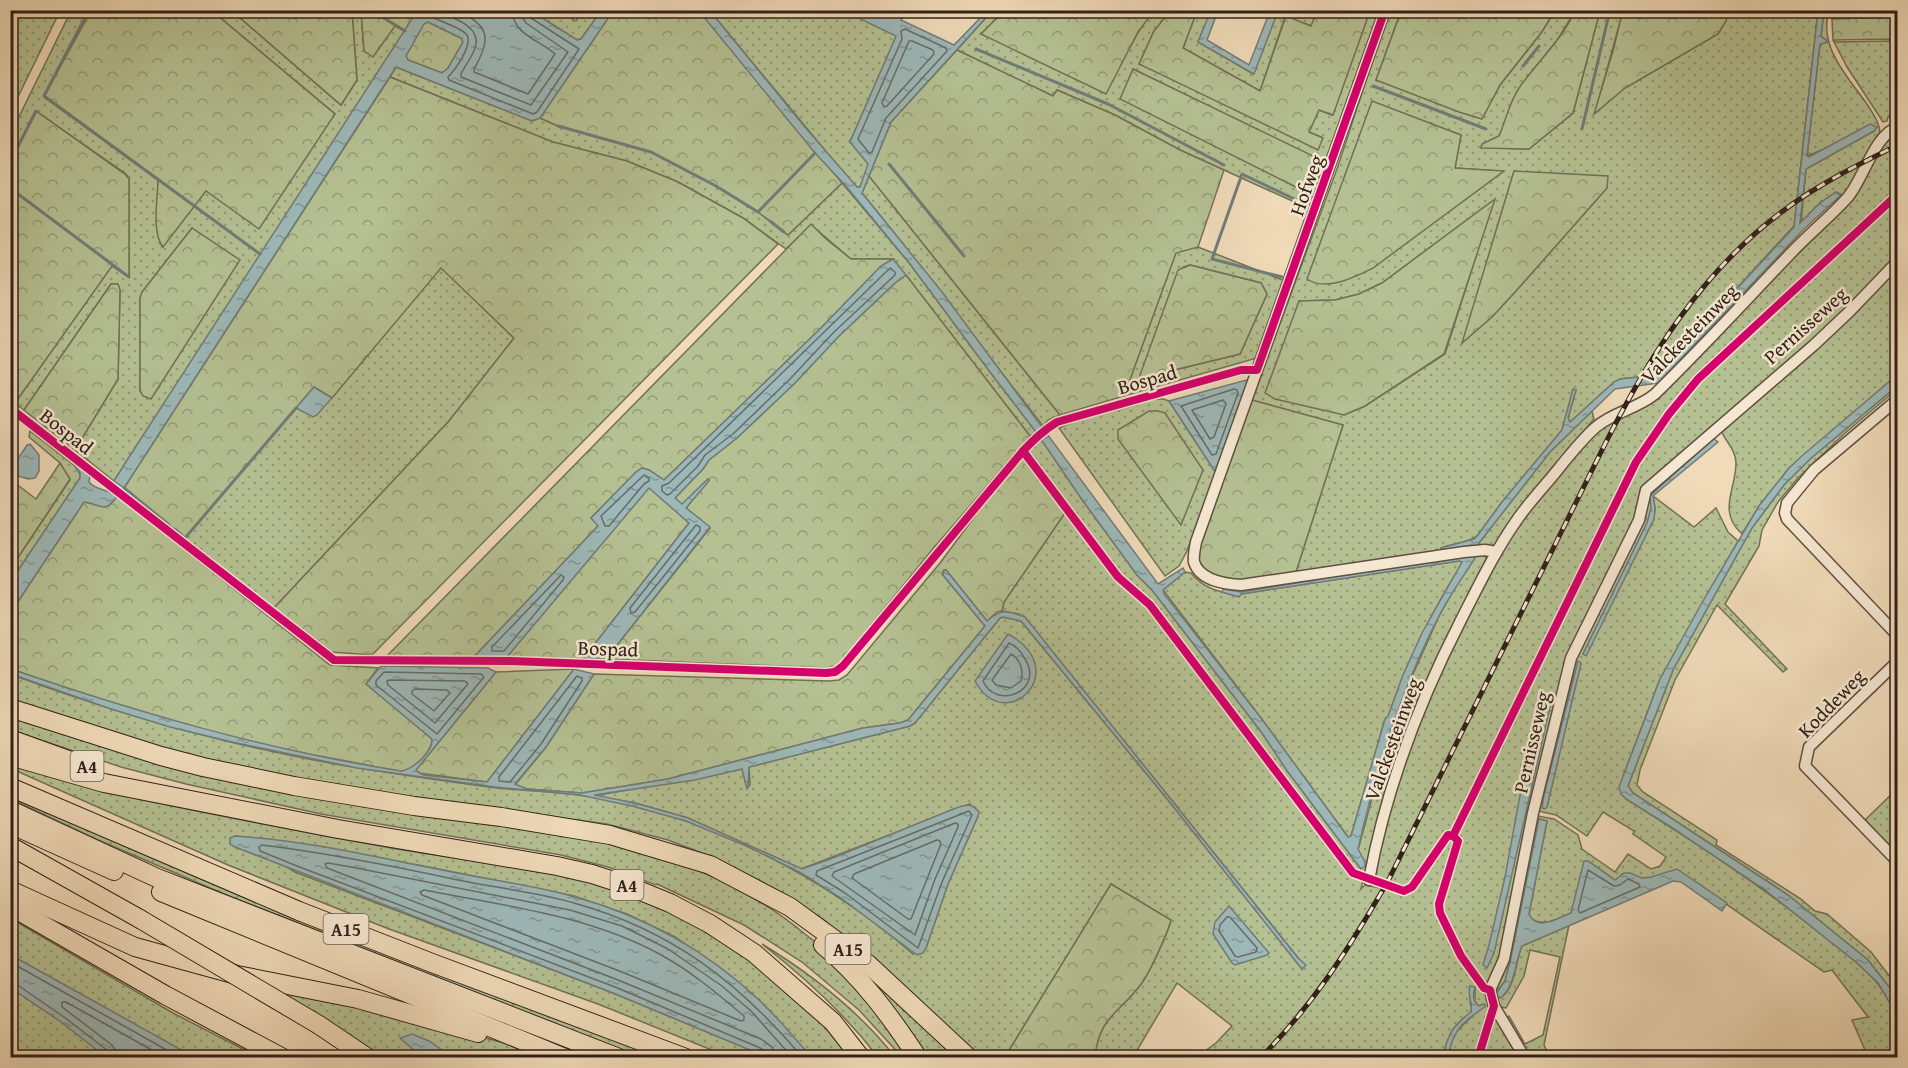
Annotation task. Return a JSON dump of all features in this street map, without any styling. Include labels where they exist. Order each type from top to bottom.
[{"type":"highway","name":"A15","points":[[10,708],[203,767],[414,807],[501,817],[610,835],[710,865],[790,907],[868,964],[969,1058]]},
{"type":"highway","name":"A4","points":[[10,739],[163,794]]},
{"type":"highway","name":"A4","points":[[10,756],[104,783],[338,829],[557,866],[626,885],[670,903],[710,924],[754,953],[834,1022],[861,1058]]},
{"type":"highway","name":"A15","points":[[10,788],[299,910],[432,963],[686,1058]]},
{"type":"highway","name":"A15","points":[[10,810],[157,878],[619,1058]]},
{"type":"highway","name":"A15","points":[[10,824],[215,915],[564,1057]]},
{"type":"highway","points":[[10,846],[140,919],[319,1025],[368,1058]]},
{"type":"highway","name":"A15","points":[[710,865],[778,907],[841,959],[892,1019],[918,1058]]},
{"type":"highway","name":"A15","points":[[10,890],[135,946],[237,975],[358,999],[564,1057]]},
{"type":"highway","points":[[10,906],[165,995],[283,1058]]},
{"type":"street","name":"Hofweg","points":[[1385,10],[1196,542],[1193,560],[1204,575],[1217,581],[1241,585],[1464,552],[1490,551]]},
{"type":"street","name":"Valckesteinweg","points":[[1369,880],[1389,795],[1409,733],[1490,551],[1586,437],[1605,420],[1641,405],[1655,394],[1846,198],[1860,179],[1881,140],[1889,131],[1898,127]]},
{"type":"street","name":"Pernisseweg","points":[[1525,1058],[1494,1005],[1490,990],[1504,959],[1533,813],[1571,658],[1639,520],[1647,490],[1814,345],[1898,261]]},
{"type":"street","points":[[1898,399],[1821,463],[1787,503],[1785,513],[1787,519],[1898,636]]},
{"type":"street","name":"Koddeweg","points":[[1898,661],[1809,747],[1805,766],[1898,862]]},
{"type":"green space","points":[[361,10],[417,11],[405,31],[395,26],[373,57],[364,51]]},
{"type":"green space","points":[[1171,10],[1197,11],[1183,48],[1260,91],[1286,16],[1311,26],[1317,11],[1370,11],[1333,115],[1319,110],[1309,132],[1323,138],[1318,150],[1139,64],[1154,31]]},
{"type":"green space","points":[[1401,10],[1555,11],[1541,33],[1500,85],[1482,119],[1376,80]]},
{"type":"green space","points":[[1623,10],[1728,11],[1726,21],[1718,34],[1625,88],[1594,114],[1613,51]]},
{"type":"green space","points":[[10,11],[60,11],[11,111]]},
{"type":"green space","points":[[71,11],[91,11],[44,97],[158,180],[157,230],[162,247],[206,190],[335,114],[212,11],[232,11],[341,105],[357,80],[352,11],[361,11],[364,51],[373,56],[395,25],[405,31],[114,481],[75,450],[118,379],[120,290],[117,284],[111,284],[24,410],[15,403],[112,265],[129,277],[129,179],[126,174],[36,111],[11,162],[11,133]],"holes":[[[192,228],[239,260],[140,390],[140,299],[142,292]]]},
{"type":"green space","points":[[91,11],[212,11],[335,114],[259,229],[206,191],[163,247],[159,241],[156,224],[158,179],[44,96]]},
{"type":"green space","points":[[232,11],[352,11],[357,80],[341,105]]},
{"type":"green space","points":[[531,11],[559,11],[576,21],[583,11],[601,11],[581,39],[577,40]]},
{"type":"green space","points":[[613,11],[699,11],[842,183],[788,235],[758,212],[716,186],[651,152],[558,126],[540,118]]},
{"type":"green space","points":[[710,11],[844,11],[897,35],[850,142],[869,164],[860,187],[857,187],[847,177]]},
{"type":"green space","points":[[992,11],[1004,11],[981,34],[1130,47],[1146,19],[1154,11],[1171,11],[1154,31],[1139,64],[1323,138],[1309,132],[1319,110],[1332,115],[1370,11],[1383,11],[1312,210],[1180,150],[1115,115],[1057,90],[1053,96],[957,50]],"holes":[[[1133,69],[1314,157],[1302,190],[1121,99]]]},
{"type":"green space","points":[[1004,11],[1154,11],[1138,32],[1106,94],[981,34]]},
{"type":"green space","points":[[1197,11],[1211,11],[1198,42],[1253,74],[1278,11],[1317,11],[1312,26],[1285,17],[1260,91],[1183,48]]},
{"type":"green space","points":[[1389,11],[1401,11],[1376,80],[1482,118],[1500,85],[1541,33],[1555,11],[1575,11],[1558,39],[1526,79],[1499,136],[1481,147],[1529,149],[1573,113],[1600,11],[1623,11],[1595,113],[1625,88],[1718,34],[1726,21],[1728,11],[1818,11],[1794,226],[1657,375],[1620,379],[1614,382],[1570,422],[1568,418],[1576,390],[1573,390],[1562,430],[1502,502],[1478,535],[1471,540],[1441,548],[1441,550],[1472,545],[1470,549],[1295,575],[1343,425],[1252,400],[1338,166]],"holes":[[[1372,102],[1461,135],[1455,168],[1502,171],[1308,280]],[[1514,171],[1607,188],[1492,317],[1463,342]],[[1494,200],[1445,354],[1365,406],[1344,415],[1299,301],[1335,300],[1359,294],[1382,283]]]},
{"type":"green space","points":[[1575,11],[1600,11],[1573,113],[1529,149],[1481,148],[1482,144],[1499,136],[1519,88],[1570,22]]},
{"type":"green space","points":[[1824,11],[1829,11],[1827,24],[1831,49],[1874,115],[1880,134],[1845,196],[1836,192],[1820,203],[1801,223],[1806,169],[1876,128],[1807,156],[1820,44],[1827,42],[1821,36]]},
{"type":"green space","points":[[1835,11],[1897,11],[1897,17],[1833,19]]},
{"type":"green space","points":[[1897,17],[1897,110],[1896,39],[1833,40],[1832,19]]},
{"type":"green space","points":[[428,22],[461,38],[463,42],[448,68],[442,73],[408,60],[406,56],[424,23]]},
{"type":"green space","points":[[1833,40],[1835,42],[1894,41],[1895,111],[1887,121],[1883,122],[1847,67]]},
{"type":"green space","points":[[957,50],[1053,96],[1057,90],[1115,115],[1180,150],[1224,170],[1198,247],[1176,253],[1124,396],[1060,415],[869,176],[891,122]]},
{"type":"green space","points":[[396,67],[532,121],[540,118],[558,126],[651,152],[716,186],[758,212],[788,235],[842,183],[910,264],[1036,432],[1030,436],[893,259],[851,259],[811,225],[786,249],[743,218],[678,182],[627,161],[553,142],[390,77]]},
{"type":"green space","points":[[1133,69],[1315,157],[1302,190],[1120,99]]},
{"type":"green space","points":[[390,77],[553,142],[627,161],[678,182],[743,218],[778,244],[372,655],[331,652],[274,608],[449,421],[514,338],[441,268],[332,398],[314,387],[185,538],[124,488]]},
{"type":"green space","points":[[1372,101],[1461,135],[1455,168],[1504,171],[1373,268],[1340,282],[1315,283],[1307,279]]},
{"type":"green space","points":[[36,111],[129,179],[129,277],[112,266],[15,403],[10,400],[11,162]]},
{"type":"green space","points":[[1897,131],[1897,256],[1832,324],[1655,477],[1569,655],[1505,945],[1490,986],[1484,984],[1457,945],[1446,922],[1441,902],[1461,836],[1448,830],[1409,886],[1399,886],[1372,878],[1389,801],[1439,669],[1514,530],[1581,445],[1614,420],[1631,412],[1833,214],[1882,143]]},
{"type":"green space","points":[[1514,171],[1608,176],[1607,188],[1492,317],[1462,343]]},
{"type":"green space","points":[[869,176],[1060,415],[1048,420],[1043,426],[862,193]]},
{"type":"green space","points":[[1495,199],[1444,354],[1365,406],[1344,415],[1275,399],[1265,393],[1299,301],[1335,300],[1359,294],[1382,283]]},
{"type":"green space","points":[[811,224],[851,259],[893,259],[881,266],[821,328],[664,480],[642,468],[636,472],[591,518],[599,525],[473,658],[386,657]]},
{"type":"green space","points":[[192,228],[240,260],[151,399],[143,396],[140,390],[140,298],[142,292]]},
{"type":"green space","points":[[1198,247],[1285,281],[1257,358],[1124,396],[1176,252]],"holes":[[[1190,265],[1261,283],[1267,294],[1240,354],[1141,378],[1183,267]]]},
{"type":"green space","points":[[1190,265],[1261,283],[1267,294],[1240,354],[1141,378],[1140,375],[1178,270]]},
{"type":"green space","points":[[1897,265],[1897,375],[1789,468],[1759,506],[1742,534],[1735,525],[1729,509],[1735,458],[1721,430]]},
{"type":"green space","points":[[441,267],[514,338],[449,421],[274,608],[185,538],[314,387],[332,397]]},
{"type":"green space","points":[[906,275],[1030,436],[932,550],[838,666],[827,668],[606,659],[710,528],[686,508],[709,480],[682,505],[675,498],[709,460],[737,438],[795,383],[838,337]]},
{"type":"green space","points":[[111,284],[118,284],[120,290],[118,379],[75,450],[24,410]]},
{"type":"green space","points":[[1897,386],[1897,389],[1844,434],[1798,478],[1778,502],[1762,530],[1759,546],[1725,604],[1787,669],[1783,672],[1717,605],[1675,680],[1640,770],[1637,785],[1643,792],[1717,840],[1716,845],[1801,899],[1815,911],[1827,914],[1871,952],[1897,986],[1897,997],[1868,960],[1788,895],[1633,793],[1628,786],[1673,670],[1752,528],[1784,485],[1810,459]]},
{"type":"green space","points":[[1153,399],[1169,401],[1216,473],[1187,551],[1179,566],[1165,576],[1059,428],[1079,419]]},
{"type":"green space","points":[[1252,400],[1343,425],[1295,575],[1241,583],[1216,579],[1198,564],[1199,546]]},
{"type":"green space","points":[[1149,411],[1165,413],[1203,470],[1181,525],[1118,439],[1118,430]]},
{"type":"green space","points":[[1592,411],[1594,419],[1548,473],[1495,545],[1475,548],[1550,452]]},
{"type":"green space","points":[[30,431],[75,466],[80,478],[11,581],[11,568],[70,480],[60,463],[29,437]]},
{"type":"green space","points":[[1040,437],[1137,575],[1152,590],[1262,733],[1288,772],[1361,869],[1358,850],[1387,743],[1410,681],[1439,616],[1474,554],[1483,554],[1488,560],[1436,664],[1369,867],[1365,871],[1361,889],[1365,885],[1409,892],[1446,840],[1453,841],[1436,903],[1437,911],[1462,963],[1487,996],[1486,1000],[1516,1051],[1509,1057],[1448,1057],[1453,1035],[1484,1004],[1479,1006],[1475,1002],[1475,987],[1470,1003],[1471,1013],[1459,1022],[1452,1032],[1443,1057],[1197,1057],[1216,1043],[1232,1026],[1177,983],[1133,1057],[1095,1057],[1101,1032],[1144,979],[1171,920],[1111,884],[1005,1057],[978,1057],[823,919],[779,892],[707,855],[668,840],[607,824],[286,779],[123,738],[51,716],[11,699],[10,674],[95,704],[182,730],[270,751],[445,781],[578,795],[623,803],[668,815],[713,831],[799,873],[878,925],[913,954],[926,948],[948,884],[978,816],[970,804],[801,869],[688,818],[635,803],[594,796],[742,769],[747,788],[750,785],[749,767],[910,726],[915,723],[1003,617],[1021,621],[1168,800],[1302,969],[1304,965],[1034,629],[1019,614],[1002,611],[1004,602],[1065,513],[1023,456]]},
{"type":"green space","points":[[1023,456],[1065,513],[1004,602],[1002,611],[997,612],[987,621],[946,570],[943,571],[943,575],[985,626],[908,720],[863,728],[668,779],[582,793],[527,789],[515,785],[546,747],[594,674],[829,681],[839,680],[847,675],[940,563]]},
{"type":"green space","points":[[60,463],[70,479],[11,568],[11,480],[36,499]]},
{"type":"green space","points":[[649,487],[689,523],[583,659],[506,658]]},
{"type":"green space","points":[[1648,492],[1651,494],[1651,508],[1647,523],[1583,654],[1586,655],[1654,519],[1653,496],[1694,527],[1716,508],[1728,532],[1738,541],[1660,679],[1623,776],[1626,799],[1748,879],[1795,913],[1862,967],[1881,988],[1896,1012],[1899,1028],[1897,1057],[1868,1057],[1852,1020],[1868,1017],[1832,970],[1824,972],[1677,870],[1646,878],[1622,874],[1618,880],[1615,880],[1588,861],[1571,913],[1546,922],[1531,919],[1529,914],[1547,821],[1540,819],[1510,962],[1505,981],[1497,991],[1500,998],[1509,988],[1522,946],[1569,925],[1544,1045],[1550,1057],[1529,1057],[1506,1018],[1509,1016],[1525,1044],[1543,1035],[1560,957],[1530,950],[1524,976],[1506,1008],[1501,1007],[1495,1000],[1494,990],[1538,816],[1554,819],[1578,835],[1582,849],[1615,872],[1628,854],[1651,869],[1660,866],[1666,857],[1633,834],[1634,831],[1603,812],[1587,836],[1556,815],[1538,811],[1563,689]],"holes":[[[1581,663],[1547,806],[1544,795],[1575,671]]]},
{"type":"green space","points":[[117,496],[330,665],[378,668],[366,684],[432,739],[430,748],[424,757],[412,768],[399,771],[280,748],[169,720],[11,669],[11,612],[84,502],[106,506]]},
{"type":"green space","points":[[1459,561],[1462,564],[1420,638],[1388,717],[1385,719],[1351,836],[1348,837],[1163,590],[1185,572],[1191,573],[1201,583],[1213,589],[1241,594]]},
{"type":"green space","points":[[574,669],[487,782],[418,773],[416,770],[496,672]]},
{"type":"green space","points":[[11,714],[69,734],[616,843],[692,868],[762,903],[823,949],[855,982],[915,1057],[902,1057],[859,1010],[802,962],[744,925],[657,884],[608,867],[561,855],[321,814],[121,767],[11,730]]},
{"type":"green space","points":[[10,764],[99,790],[182,808],[391,848],[530,869],[598,884],[632,895],[692,922],[742,955],[811,1013],[854,1057],[811,1057],[760,1001],[731,976],[675,937],[627,914],[574,896],[418,865],[291,843],[235,836],[295,872],[613,993],[767,1057],[729,1057],[598,1004],[389,929],[228,865],[12,769]]},
{"type":"green space","points":[[1897,789],[1897,803],[1890,810],[1897,818],[1897,837],[1889,845],[1865,820]]},
{"type":"green space","points":[[10,794],[663,1057],[636,1057],[543,1019],[313,932],[96,839],[11,799]]},
{"type":"green space","points":[[1111,884],[1171,920],[1158,953],[1144,979],[1106,1024],[1097,1043],[1095,1057],[1005,1057]]},
{"type":"green space","points":[[10,918],[173,1013],[258,1057],[11,1057]]},
{"type":"green space","points":[[762,944],[817,981],[851,1009],[895,1057],[878,1057],[824,997]]},
{"type":"green space","points":[[870,972],[963,1057],[929,1057],[867,975]]},
{"type":"green space","points":[[252,985],[357,1003],[550,1057],[370,1057]]},
{"type":"water","points":[[1211,10],[1218,11],[1207,40],[1249,65],[1270,11],[1278,11],[1254,74],[1198,42]]},
{"type":"water","points":[[417,11],[531,11],[577,40],[581,39],[601,11],[613,11],[540,118],[532,121],[396,67],[124,488],[114,481]],"holes":[[[428,22],[461,38],[463,42],[448,68],[442,73],[408,60],[406,56],[424,24]]]},
{"type":"water","points":[[699,11],[710,11],[804,126],[857,187],[860,187],[868,164],[850,142],[896,36],[844,11],[870,13],[872,11],[892,11],[904,16],[901,20],[954,45],[987,11],[992,11],[891,122],[862,193],[942,292],[1158,584],[1183,568],[1185,572],[1163,590],[1164,594],[1261,718],[1348,837],[1351,836],[1385,719],[1403,675],[1422,633],[1462,562],[1241,594],[1239,597],[1222,592],[1223,589],[1241,592],[1469,555],[1472,545],[1443,551],[1441,548],[1474,539],[1478,535],[1502,502],[1562,430],[1573,389],[1576,390],[1568,418],[1570,422],[1614,382],[1620,379],[1657,375],[1794,227],[1818,11],[1824,11],[1821,36],[1828,42],[1820,44],[1807,156],[1870,124],[1877,127],[1874,131],[1806,169],[1800,223],[1820,203],[1836,192],[1841,195],[1802,231],[1658,383],[1615,389],[1550,452],[1475,548],[1475,558],[1439,616],[1401,701],[1373,790],[1358,849],[1365,862],[1365,866],[1361,869],[1288,772],[1262,733],[1152,590],[1137,575],[1036,432],[910,264],[846,186],[815,153]]},
{"type":"water","points":[[893,259],[906,275],[838,337],[795,383],[737,438],[709,460],[675,498],[682,504],[708,479],[709,481],[686,508],[710,527],[606,659],[583,659],[689,523],[649,488],[506,658],[473,658],[598,526],[591,518],[636,472],[642,468],[649,470],[664,480],[821,328],[881,266]]},
{"type":"water","points":[[1897,375],[1897,386],[1810,459],[1784,485],[1752,528],[1673,670],[1628,786],[1633,793],[1788,895],[1868,960],[1897,997],[1897,1015],[1878,983],[1857,963],[1765,890],[1626,799],[1619,787],[1660,679],[1759,506],[1789,468]]},
{"type":"water","points":[[1250,379],[1216,473],[1169,401]]},
{"type":"water","points":[[314,387],[332,398],[313,417],[296,408]]},
{"type":"water","points":[[1713,438],[1718,442],[1653,496],[1654,519],[1586,656],[1583,654],[1647,523],[1651,508],[1650,496]]},
{"type":"water","points":[[30,444],[39,455],[39,471],[35,478],[28,479],[18,476],[16,463],[27,445]]},
{"type":"water","points":[[76,465],[90,474],[89,482],[92,485],[117,496],[106,507],[84,502],[11,612],[11,581],[80,478]]},
{"type":"water","points":[[944,570],[987,621],[996,614],[1004,612],[1025,617],[1298,958],[1306,965],[1302,969],[1168,800],[1021,621],[1000,618],[915,723],[910,726],[749,767],[747,789],[742,769],[695,780],[594,795],[635,803],[688,818],[802,869],[956,808],[971,806],[979,812],[978,816],[948,884],[926,948],[923,953],[917,955],[841,898],[801,873],[749,847],[686,821],[580,795],[495,787],[357,768],[232,742],[170,727],[108,708],[11,674],[11,669],[107,701],[252,741],[401,771],[411,767],[426,754],[432,739],[366,684],[381,666],[488,668],[496,672],[416,770],[423,775],[487,782],[574,669],[594,674],[546,747],[515,784],[527,789],[582,793],[668,779],[863,728],[908,720],[985,626],[943,575]]},
{"type":"water","points":[[1008,634],[1027,648],[1035,664],[1035,679],[1028,692],[1016,700],[1003,703],[988,697],[975,681]]},
{"type":"water","points":[[1578,661],[1581,663],[1545,809],[1542,808],[1544,795]]},
{"type":"water","points":[[1546,706],[1550,707],[1494,953],[1487,968],[1483,965],[1505,877],[1521,790]]},
{"type":"water","points":[[1539,819],[1547,821],[1529,914],[1537,922],[1548,922],[1571,913],[1584,861],[1588,861],[1615,880],[1624,873],[1642,878],[1677,869],[1727,903],[1722,911],[1681,882],[1673,881],[1522,946],[1512,981],[1500,998],[1496,994],[1505,981],[1510,962]]},
{"type":"water","points":[[235,836],[311,845],[523,885],[558,892],[626,914],[673,937],[739,982],[766,1007],[811,1057],[767,1057],[613,993],[235,847],[230,844],[230,838]]},
{"type":"water","points":[[1229,906],[1269,953],[1267,955],[1235,965],[1232,963],[1213,934],[1215,922]]},
{"type":"water","points":[[11,955],[194,1057],[106,1057],[61,1022],[11,988]]},
{"type":"water","points":[[1470,986],[1475,987],[1475,1002],[1479,1006],[1484,1004],[1486,1006],[1460,1027],[1453,1039],[1448,1057],[1443,1057],[1452,1031],[1471,1012]]},
{"type":"water","points":[[412,1034],[429,1041],[452,1057],[422,1057],[400,1038]]},
{"type":"waterway","points":[[89,10],[44,96],[260,254]]},
{"type":"waterway","points":[[371,10],[405,31]]},
{"type":"waterway","points":[[1582,129],[1610,10]]},
{"type":"waterway","points":[[1523,66],[1539,46]]},
{"type":"waterway","points":[[976,49],[1108,104],[1224,165]]},
{"type":"waterway","points":[[1373,86],[1486,129]]},
{"type":"waterway","points":[[10,162],[36,111]]},
{"type":"waterway","points":[[558,126],[651,152],[716,186],[758,212],[815,153]]},
{"type":"waterway","points":[[889,164],[964,256]]},
{"type":"waterway","points":[[1282,277],[1212,259],[1242,174],[1307,205]]},
{"type":"waterway","points":[[10,188],[129,277]]},
{"type":"waterway","points":[[770,221],[784,232]]},
{"type":"waterway","points":[[175,529],[185,538],[296,408]]},
{"type":"waterway","points":[[124,488],[168,524]]},
{"type":"railway","points":[[1260,1058],[1297,1017],[1330,974],[1388,881],[1605,444],[1640,380],[1679,318],[1725,263],[1779,214],[1822,185],[1898,145]]},
{"type":"cycle path","name":"Bospad","points":[[10,408],[334,660],[511,661],[835,672],[843,666],[1023,451],[1048,428],[1057,422],[1241,370],[1257,370],[1385,10]]},
{"type":"cycle path","points":[[1023,451],[1118,577],[1150,605],[1353,873],[1404,891],[1412,887],[1448,835],[1453,836],[1636,462],[1669,414],[1698,379],[1898,194]]},
{"type":"cycle path","points":[[1453,836],[1458,841],[1439,904],[1440,913],[1461,956],[1484,988],[1490,990],[1494,1006],[1478,1058]]}]
